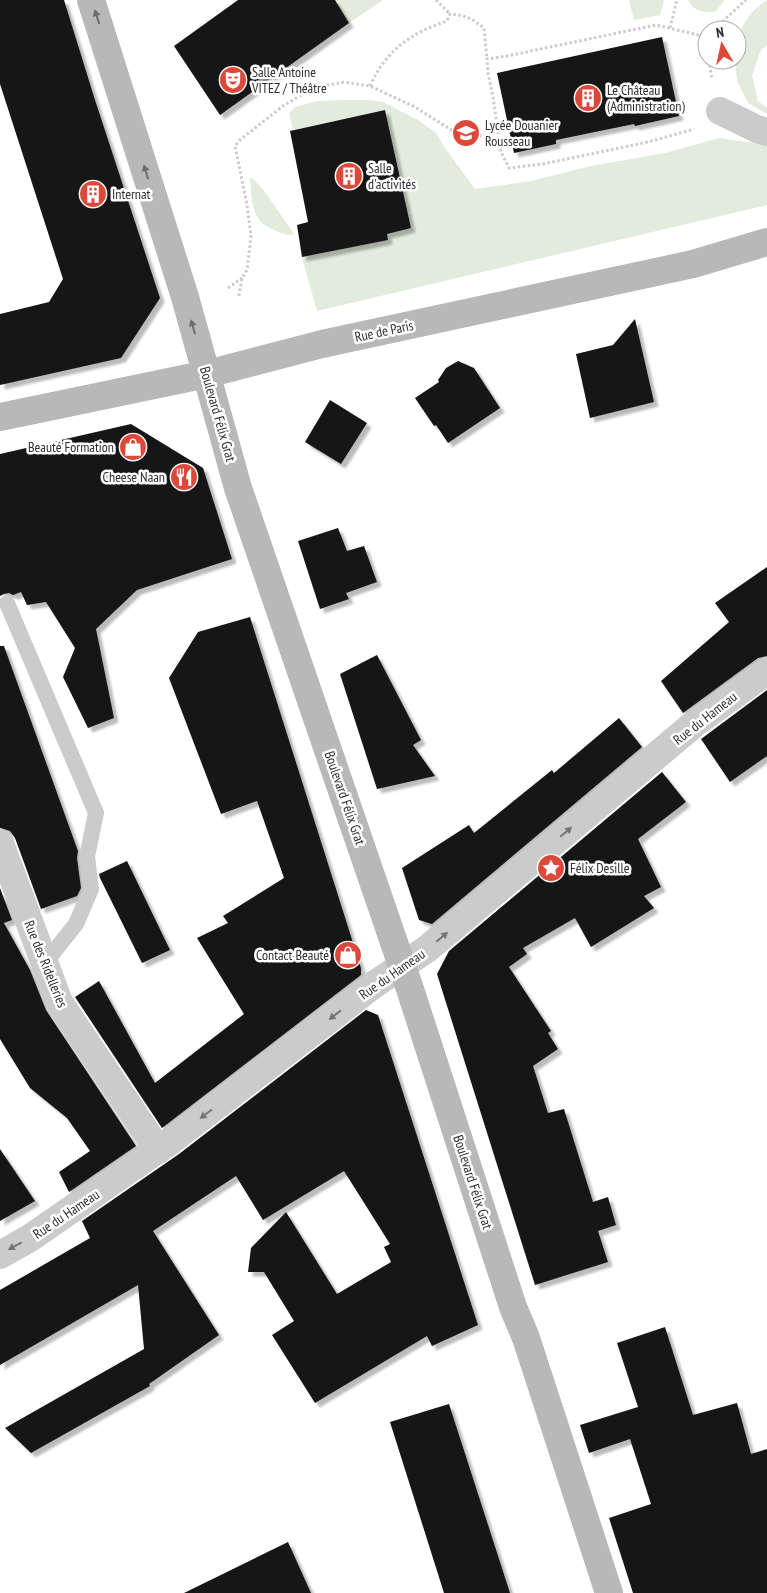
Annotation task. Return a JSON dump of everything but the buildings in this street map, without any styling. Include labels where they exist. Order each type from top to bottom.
[{"type":"main road","name":"Boulevard Félix Grat","points":[[91,0],[185,297],[238,488],[402,965],[513,1307],[529,1348],[609,1593]]},
{"type":"main road","name":"Rue de Paris","points":[[0,417],[207,374],[322,344],[693,264],[767,242]]},
{"type":"street","points":[[720,110],[757,129],[767,132]]},
{"type":"street","name":"Rue du Hameau","points":[[0,1255],[30,1238],[158,1150],[372,986],[428,950],[694,724],[767,671]]},
{"type":"street","name":"Rue des Ridelleries","points":[[0,844],[59,1002],[158,1150]]},
{"type":"lane","points":[[7,603],[96,813],[86,857],[91,889],[76,924],[44,964]]},
{"type":"path","points":[[436,0],[450,14],[460,14],[470,18],[484,28],[488,73],[501,152],[509,168],[534,165],[648,142],[690,131],[712,122],[720,110],[711,70]]},
{"type":"path","points":[[670,28],[677,0]]},
{"type":"path","points":[[724,20],[746,0]]},
{"type":"path","points":[[370,86],[376,72],[395,49],[413,35],[428,27],[447,21],[450,14]]},
{"type":"path","points":[[487,59],[656,25],[697,35]]},
{"type":"path","points":[[228,288],[242,278],[247,270],[251,237],[236,146],[241,139],[283,106],[313,88],[344,82],[370,86],[415,107],[453,131],[499,139]]},
{"type":"path","points":[[239,296],[242,278]]},
{"type":"green space","points":[[335,0],[383,0],[349,23]]},
{"type":"green space","points":[[629,0],[664,0],[660,15],[634,20]]},
{"type":"green space","points":[[688,0],[725,0],[715,12],[696,9]]},
{"type":"green space","points":[[767,0],[767,45],[761,50],[752,75],[758,101],[767,108],[767,114],[748,103],[737,81],[736,70],[747,70],[746,20]]},
{"type":"green space","points":[[318,101],[383,102],[418,120],[436,133],[475,189],[531,181],[591,166],[665,153],[719,138],[767,145],[767,205],[317,311],[302,257],[387,240],[387,233],[411,227],[385,110],[293,130],[289,113],[295,107]]},
{"type":"green space","points":[[250,177],[266,194],[293,232],[293,235],[274,230],[260,221],[252,201]]},
{"type":"place","name":"Salle Antoine VITEZ / Théâtre","points":[[233,80]]},
{"type":"place","name":"Le Château (Administration)","points":[[588,98]]},
{"type":"place","name":"Lycée Douanier Rousseau","points":[[466,133]]},
{"type":"place","name":"Salle d'activités","points":[[349,176]]},
{"type":"place","name":"Internat","points":[[93,194]]},
{"type":"place","name":"Beauté Formation","points":[[133,447]]},
{"type":"place","name":"Cheese Naan","points":[[184,477]]},
{"type":"place","name":"Félix Desille","points":[[551,868]]},
{"type":"place","name":"Contact Beauté","points":[[348,955]]}]
